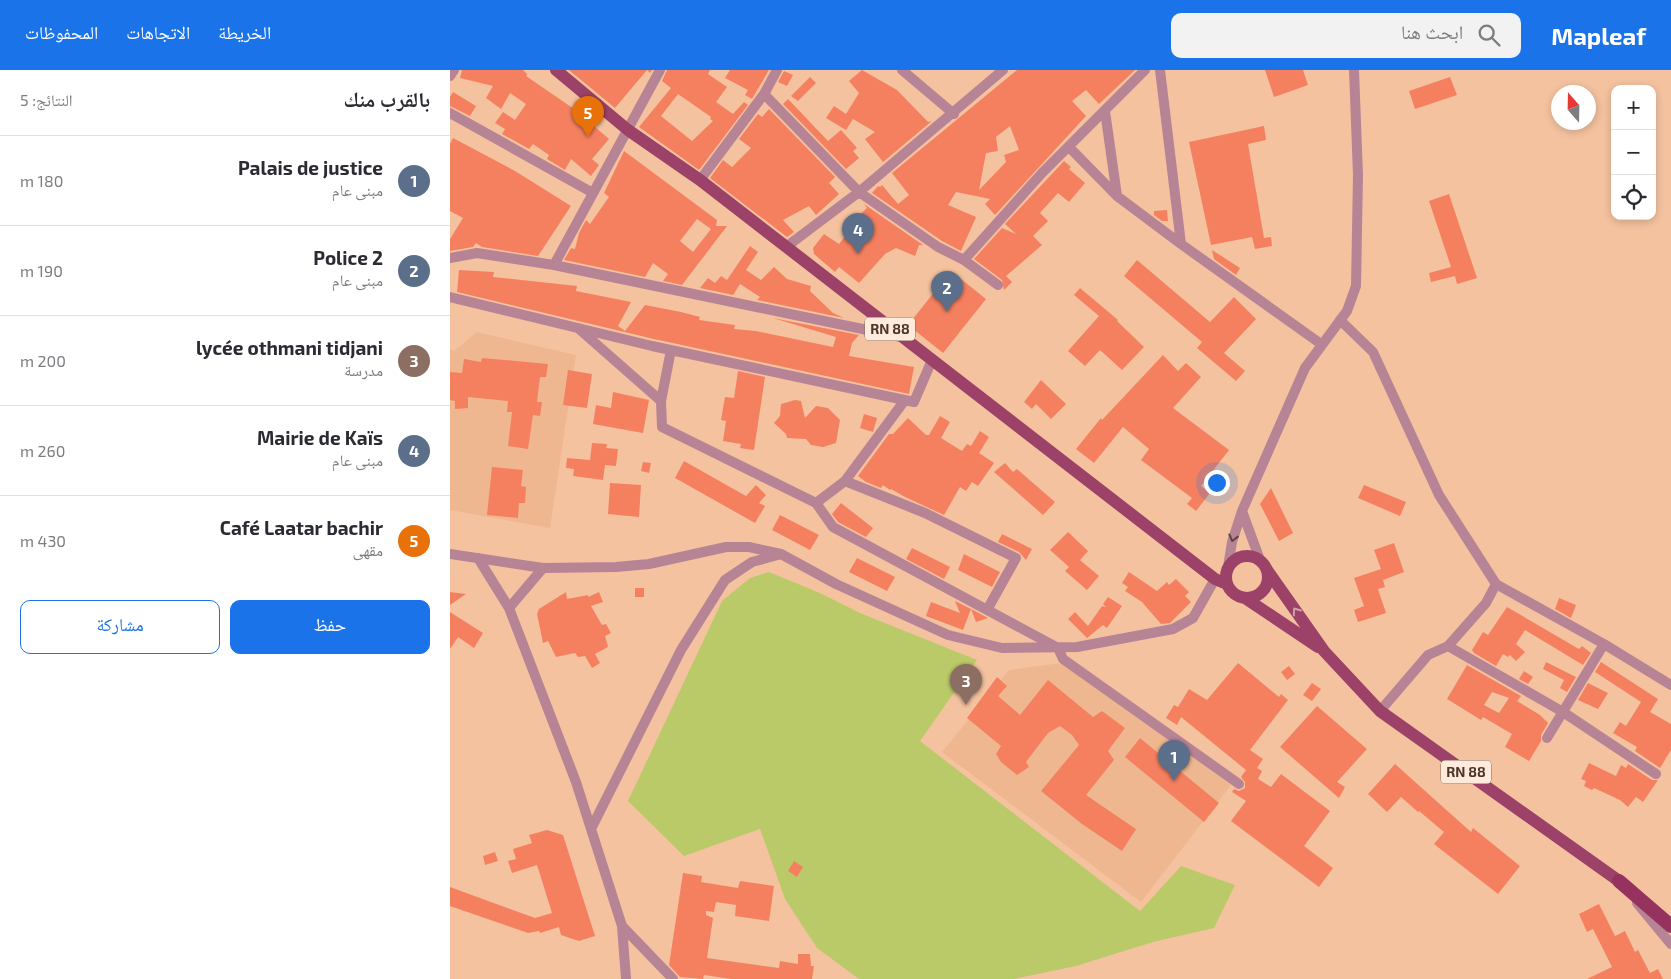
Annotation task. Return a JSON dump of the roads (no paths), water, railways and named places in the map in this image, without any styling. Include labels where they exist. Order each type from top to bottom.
[{"type":"highway","name":"RN 88","points":[[1619,881],[1671,916]]},
{"type":"highway","name":"RN 88","points":[[1619,881],[1671,926]]},
{"type":"main road","name":"RN 88","points":[[556,70],[628,130],[700,180],[900,337],[1221,582]]},
{"type":"main road","points":[[1242,556],[1263,565],[1268,582],[1257,596],[1245,598],[1234,594],[1221,582],[1225,578],[1228,566],[1242,556]]},
{"type":"main road","name":"RN 88","points":[[1263,565],[1324,651],[1380,711],[1619,881]]},
{"type":"main road","name":"RN 88","points":[[1245,598],[1324,651]]},
{"type":"street","points":[[450,76],[454,70]]},
{"type":"street","points":[[554,265],[660,70]]},
{"type":"street","points":[[700,180],[764,94],[777,70]]},
{"type":"street","points":[[902,70],[954,114]]},
{"type":"street","points":[[786,248],[954,114],[1003,70]]},
{"type":"street","points":[[964,260],[1042,173],[1145,70]]},
{"type":"street","points":[[1160,70],[1181,244]]},
{"type":"street","points":[[1228,566],[1232,542],[1242,511],[1306,368],[1321,344],[1347,311],[1356,286],[1358,176],[1354,70]]},
{"type":"street","points":[[764,94],[858,192],[938,247],[964,260],[998,285]]},
{"type":"street","points":[[1106,110],[1117,196]]},
{"type":"street","points":[[450,113],[593,193]]},
{"type":"street","points":[[1069,147],[1117,196],[1321,344]]},
{"type":"street","points":[[450,258],[477,253],[554,265],[900,337]]},
{"type":"street","points":[[450,297],[671,350],[914,402],[932,360]]},
{"type":"street","points":[[1340,320],[1373,352],[1438,495],[1496,584],[1604,644],[1671,685]]},
{"type":"street","points":[[577,328],[661,401]]},
{"type":"street","points":[[671,350],[661,401],[662,427],[816,503],[833,527],[1058,648],[1063,659],[1239,784]]},
{"type":"street","points":[[816,503],[845,481],[905,400]]},
{"type":"street","points":[[845,481],[925,513],[1016,558],[987,610]]},
{"type":"street","points":[[1242,511],[1263,565]]},
{"type":"street","points":[[450,554],[543,568],[649,564],[726,548],[749,547],[781,554],[836,584],[948,635],[1002,648],[1077,647],[1173,629],[1193,618],[1221,582]]},
{"type":"street","points":[[590,829],[681,650],[725,580],[752,562],[781,554]]},
{"type":"street","points":[[478,558],[509,608],[562,741],[622,926],[626,979]]},
{"type":"street","points":[[509,608],[543,568]]},
{"type":"street","points":[[1380,711],[1428,655],[1448,646],[1486,603],[1496,584]]},
{"type":"street","points":[[1547,738],[1604,644]]},
{"type":"street","points":[[1448,646],[1563,712],[1656,774]]},
{"type":"street","points":[[1619,881],[1671,944]]},
{"type":"street","points":[[622,926],[673,979]]},
{"type":"place","name":"Café Laatar bachir","points":[[588,137]]},
{"type":"place","name":"Mairie de Kaïs","points":[[858,254]]},
{"type":"place","name":"Police 2","points":[[947,312]]},
{"type":"place","name":"lycée othmani tidjani","points":[[966,705]]},
{"type":"place","name":"Palais de justice","points":[[1174,781]]}]
